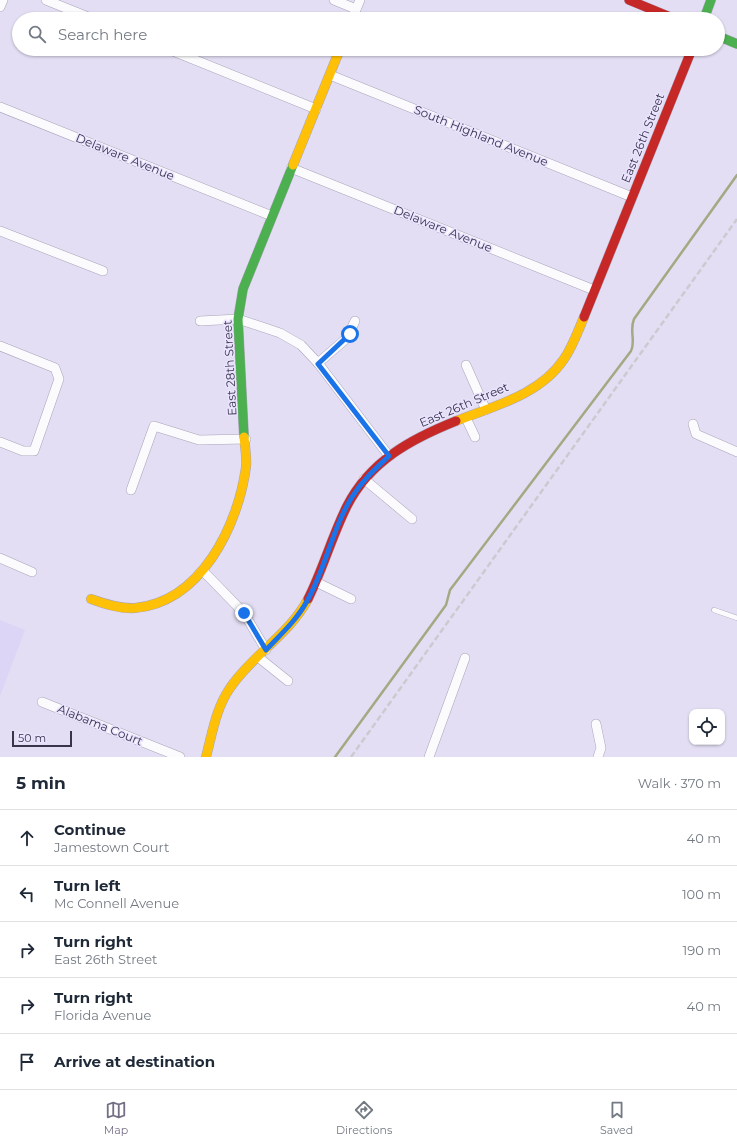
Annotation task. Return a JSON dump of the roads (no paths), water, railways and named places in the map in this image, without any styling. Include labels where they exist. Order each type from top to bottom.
[{"type":"street","points":[[0,7],[3,0]]},
{"type":"street","points":[[46,0],[76,12]]},
{"type":"street","points":[[334,0],[356,9]]},
{"type":"street","points":[[355,12],[360,0]]},
{"type":"street","points":[[629,0],[658,12]]},
{"type":"street","points":[[707,12],[711,0]]},
{"type":"street","points":[[725,39],[737,44]]},
{"type":"street","points":[[185,56],[316,109]]},
{"type":"street","name":"East 28th Street","points":[[92,599],[124,608],[157,605],[175,595],[203,571],[218,550],[240,497],[246,466],[246,439],[238,319],[243,289],[337,56]]},
{"type":"street","name":"East 26th Street","points":[[206,757],[222,702],[238,677],[297,618],[308,600],[316,582],[341,517],[364,479],[389,456],[424,435],[486,410],[537,387],[560,366],[572,346],[689,56]]},
{"type":"street","name":"South Highland Avenue","points":[[330,74],[632,197]]},
{"type":"street","name":"Delaware Avenue","points":[[0,107],[272,216]]},
{"type":"street","name":"Delaware Avenue","points":[[291,168],[594,290]]},
{"type":"street","points":[[0,231],[103,271]]},
{"type":"street","points":[[200,321],[238,319],[289,337],[301,345],[318,364],[389,456]]},
{"type":"street","points":[[318,364],[347,338],[355,321]]},
{"type":"street","points":[[0,346],[55,368],[59,379],[34,450],[23,451],[0,442]]},
{"type":"street","points":[[466,365],[486,410]]},
{"type":"street","points":[[466,418],[475,437]]},
{"type":"street","points":[[693,424],[696,434],[737,452]]},
{"type":"street","points":[[131,490],[154,426],[199,440],[246,439]]},
{"type":"street","points":[[364,479],[412,519]]},
{"type":"street","points":[[0,558],[32,572]]},
{"type":"street","points":[[203,571],[244,613],[266,650]]},
{"type":"street","points":[[316,582],[351,599]]},
{"type":"street","points":[[258,657],[288,681]]},
{"type":"street","points":[[429,757],[465,658]]},
{"type":"street","name":"Alabama Court","points":[[42,702],[180,757]]},
{"type":"street","points":[[596,724],[601,748],[598,757]]},
{"type":"lane","points":[[714,610],[737,618]]},
{"type":"waterway","points":[[335,757],[446,605],[450,590],[631,351],[633,343],[632,328],[634,319],[737,175]]},
{"type":"railway","points":[[351,757],[737,219]]}]
